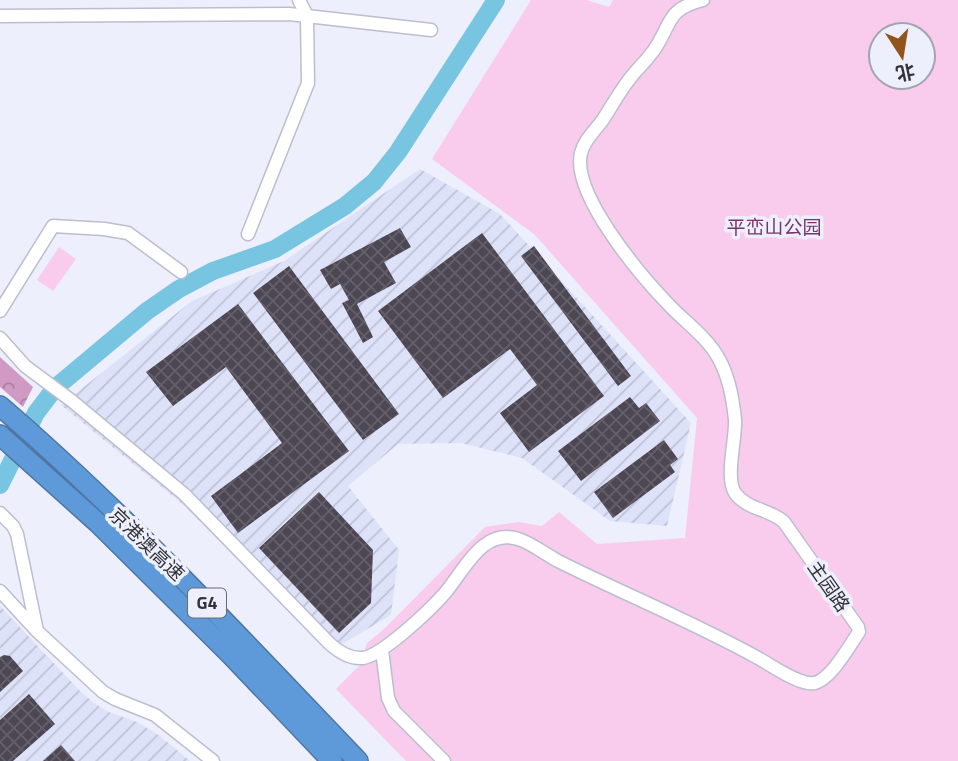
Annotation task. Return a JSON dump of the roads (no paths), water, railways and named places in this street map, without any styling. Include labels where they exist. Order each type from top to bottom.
[{"type":"highway","name":"京港澳高速","points":[[2,408],[50,450],[179,575],[358,761]]},
{"type":"highway","name":"京港澳高速","points":[[0,435],[99,523],[332,761]]},
{"type":"street","points":[[248,234],[308,83],[307,16],[299,0]]},
{"type":"street","name":"主园路","points":[[382,650],[438,600],[476,551],[493,541],[510,537],[520,539],[554,559],[741,649],[803,682],[814,683],[824,678],[859,632],[855,622],[784,522],[773,514],[746,504],[733,490],[731,476],[735,420],[729,382],[719,359],[706,341],[636,268],[589,197],[581,177],[580,155],[583,147],[605,117],[617,93],[653,52],[670,19],[684,6],[703,0]]},
{"type":"street","points":[[0,16],[289,14],[431,30]]},
{"type":"street","points":[[0,311],[53,226],[128,233],[181,272]]},
{"type":"street","points":[[0,338],[25,366],[72,401],[184,494],[335,648],[357,658],[382,650],[388,698],[394,711],[444,761]]},
{"type":"street","points":[[3,515],[16,534],[37,631]]},
{"type":"street","points":[[0,591],[37,631],[103,692],[155,715],[213,761]]},
{"type":"waterway","points":[[0,485],[36,413],[55,388],[147,311],[179,289],[213,271],[275,249],[345,206],[374,182],[398,152],[496,0]]},
{"type":"park label","name":"平峦山公园","points":[[774,227]]}]
